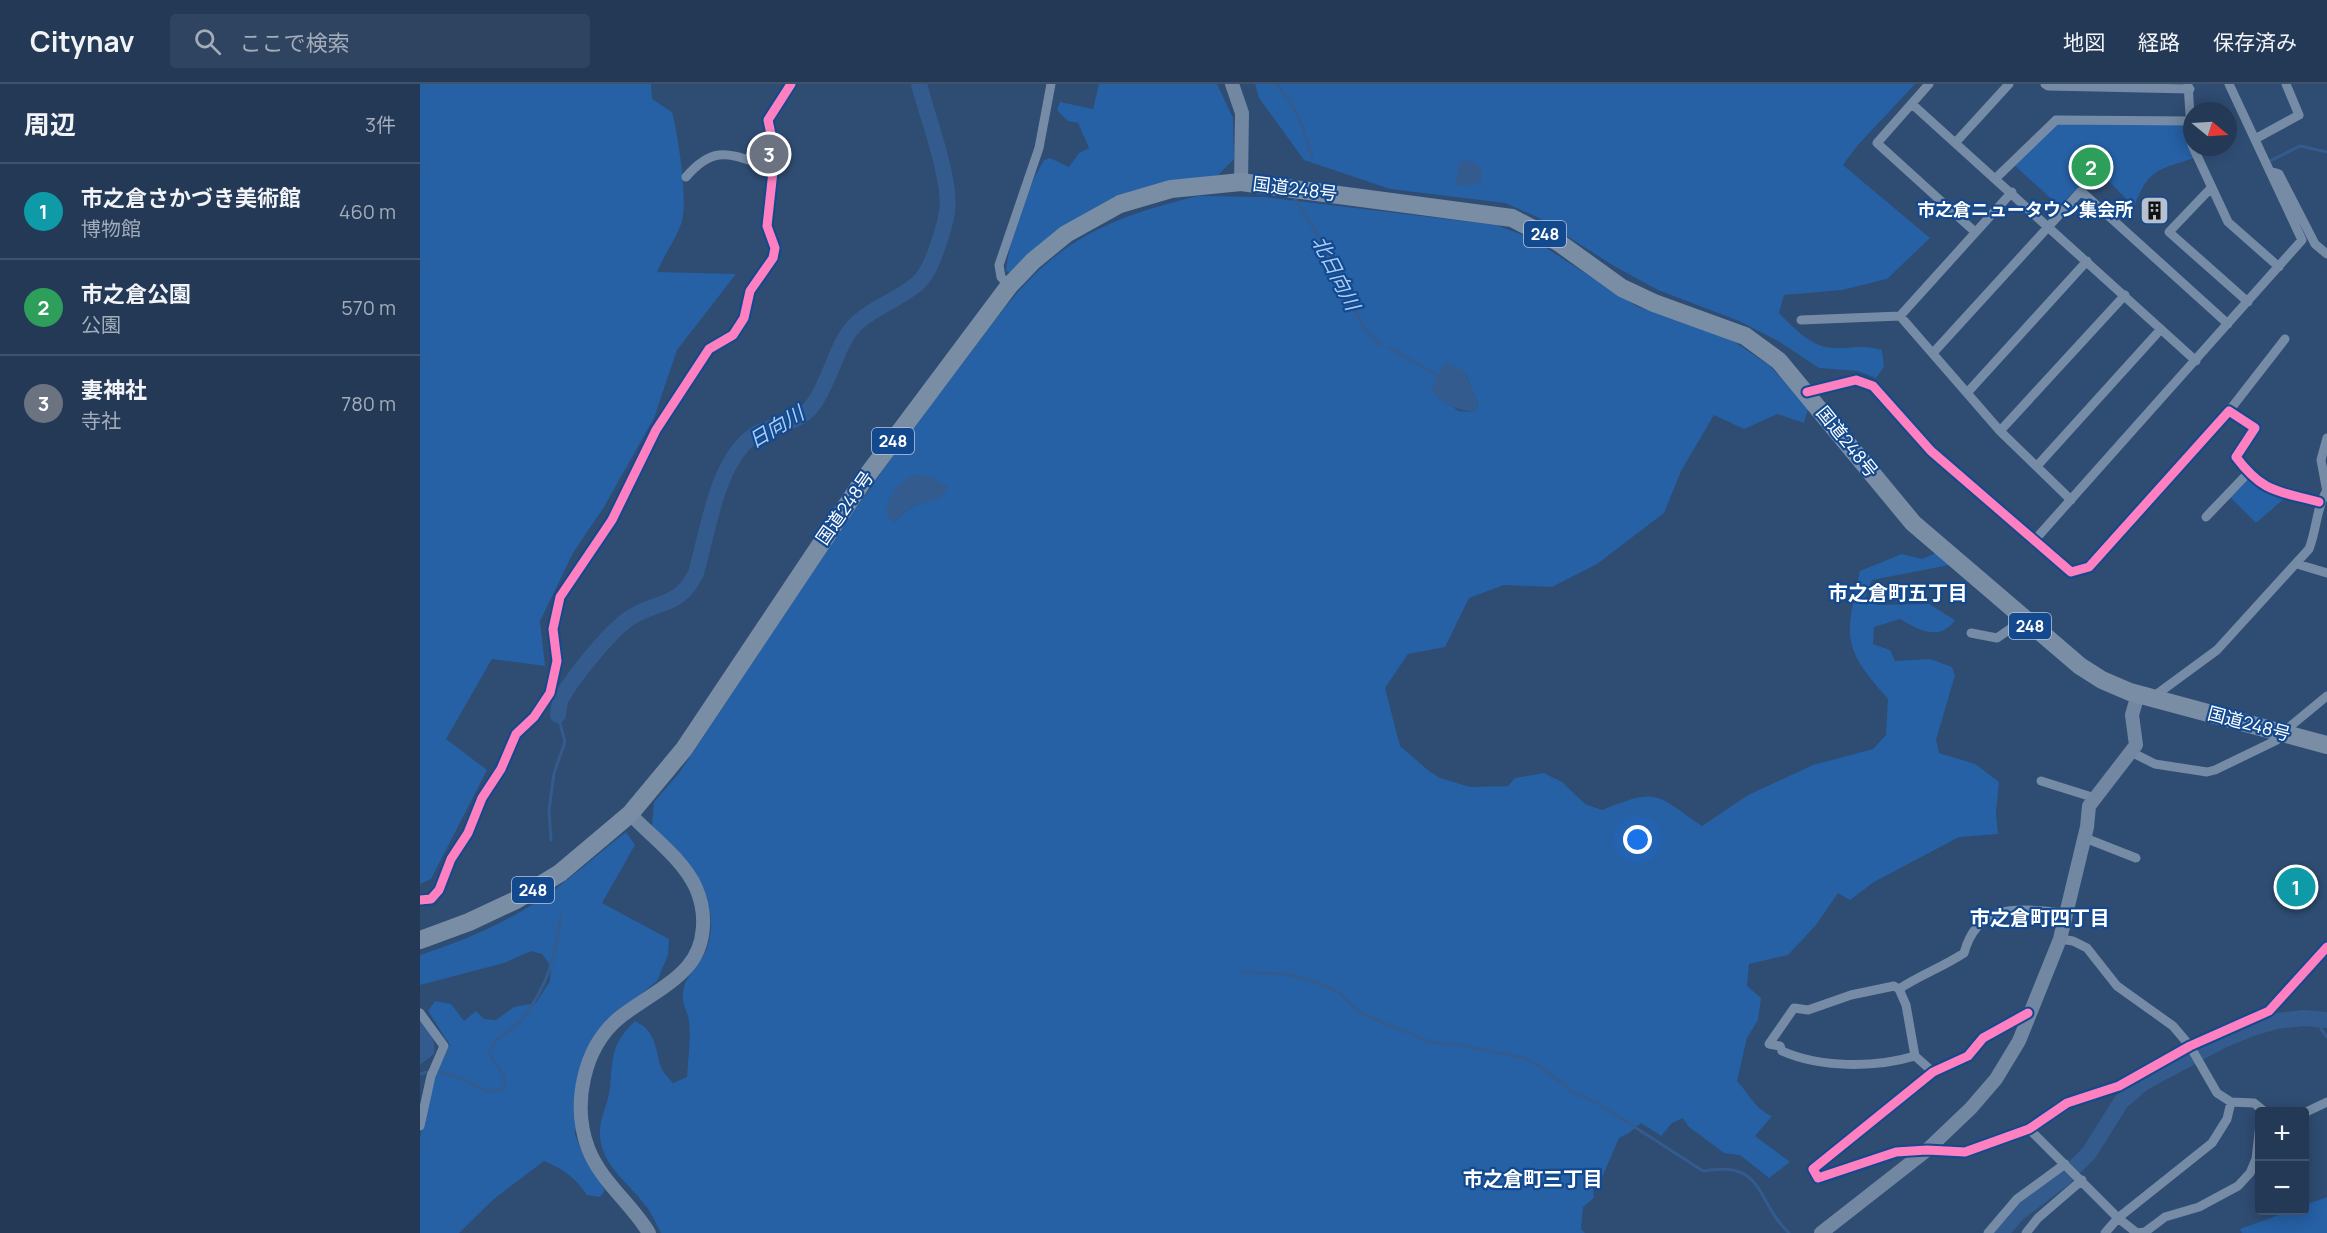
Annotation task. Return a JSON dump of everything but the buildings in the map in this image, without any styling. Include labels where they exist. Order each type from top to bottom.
[{"type":"highway","name":"国道248号","points":[[420,940],[469,922],[516,900],[560,873],[630,814],[684,749],[863,481],[1010,286],[1033,261],[1066,234],[1120,204],[1171,189],[1241,182],[1512,218],[1558,242],[1622,288],[1654,303],[1744,336],[1779,361],[1807,392],[1912,523],[2023,620],[2080,666],[2102,680],[2145,696],[2327,745]]},
{"type":"main road","points":[[1232,84],[1242,113],[1241,182]]},
{"type":"main road","points":[[1821,1233],[1927,1150],[1971,1108],[1996,1079],[2019,1041],[2060,939],[2068,913],[2090,806],[2136,745],[2132,715],[2145,696]]},
{"type":"main road","points":[[630,814],[683,868],[696,888],[703,921],[696,953],[687,967],[617,1020],[605,1033],[587,1067],[583,1087],[580,1109],[589,1149],[609,1185],[649,1233]]},
{"type":"street","points":[[420,900],[431,898],[439,891],[482,798],[501,769],[516,734],[534,717],[550,693],[557,661],[553,629],[560,597],[612,520],[656,430],[710,349],[733,335],[744,318],[750,291],[773,258],[775,248],[767,226],[774,153],[768,120],[791,84]]},
{"type":"street","points":[[1010,286],[1001,277],[999,265],[1039,148],[1051,84]]},
{"type":"street","points":[[1929,84],[1877,143],[1974,231]]},
{"type":"street","points":[[1956,142],[2009,84]]},
{"type":"street","points":[[2045,84],[2048,86],[2189,87],[2190,102]]},
{"type":"street","points":[[2033,542],[2302,240],[2229,84]]},
{"type":"street","points":[[2255,139],[2299,115],[2286,84]]},
{"type":"street","points":[[1912,104],[2012,192],[2196,361]]},
{"type":"street","points":[[1996,178],[2056,120],[2183,121]]},
{"type":"street","points":[[686,177],[699,161],[711,155],[723,154],[771,167]]},
{"type":"street","points":[[2197,156],[2228,222],[2279,267]]},
{"type":"street","points":[[2270,171],[2278,174],[2315,244],[2327,254]]},
{"type":"street","points":[[2211,188],[2169,232],[2248,302]]},
{"type":"street","points":[[1933,354],[2081,191],[2228,324]]},
{"type":"street","points":[[1801,320],[1899,316],[1974,231],[2012,192]]},
{"type":"street","points":[[1967,393],[2087,261]]},
{"type":"street","points":[[2000,431],[2125,295]]},
{"type":"street","points":[[1899,316],[2000,431],[2072,500]]},
{"type":"street","points":[[2037,466],[2161,328]]},
{"type":"street","points":[[1807,392],[1856,380],[1873,386],[1931,451],[2033,542],[2071,572],[2089,567],[2229,411],[2285,339]]},
{"type":"street","points":[[2229,411],[2255,428],[2236,457],[2248,473],[2267,488],[2319,502]]},
{"type":"street","points":[[2145,696],[2217,650],[2309,549],[2317,529],[2319,502],[2327,491],[2321,460],[2327,438]]},
{"type":"street","points":[[2206,517],[2248,473]]},
{"type":"street","points":[[2296,564],[2327,573]]},
{"type":"street","points":[[1971,633],[1997,638],[2023,620]]},
{"type":"street","points":[[2131,752],[2155,764],[2207,772],[2237,762],[2277,740],[2282,732],[2327,696]]},
{"type":"street","points":[[2040,782],[2096,798]]},
{"type":"street","points":[[2085,838],[2136,858]]},
{"type":"street","points":[[1899,989],[1964,953],[1969,935],[1982,919],[2020,910],[2068,913]]},
{"type":"street","points":[[2060,939],[2073,941],[2087,948],[2117,986],[2173,1026],[2190,1046],[2217,1093],[2231,1102],[2254,1103],[2259,1107]]},
{"type":"street","points":[[2028,1014],[1983,1038],[1968,1056],[1933,1072],[1814,1169],[1818,1178],[1896,1152],[1927,1150],[1965,1152],[2029,1129],[2067,1103],[2091,1093],[2120,1086],[2190,1046],[2269,1011],[2327,948]]},
{"type":"street","points":[[1915,1056],[1898,1061],[1854,1064],[1801,1059],[1782,1051],[1780,1046],[1769,1044],[1794,1008],[1808,1010],[1851,995],[1894,986],[1899,989],[1906,1005],[1915,1056],[1933,1072]]},
{"type":"street","points":[[420,1013],[444,1046],[433,1073],[420,1126]]},
{"type":"street","points":[[2105,1233],[2118,1218],[2212,1143],[2227,1119],[2231,1102]]},
{"type":"street","points":[[2309,1111],[2327,1102]]},
{"type":"street","points":[[2029,1129],[2118,1218],[2137,1233],[2145,1232],[2165,1217],[2199,1207],[2238,1186],[2250,1173],[2255,1161]]},
{"type":"street","points":[[1988,1233],[2017,1199],[2065,1164]]},
{"type":"street","points":[[2026,1233],[2038,1218],[2082,1180]]},
{"type":"shaded area","points":[[420,84],[651,84],[652,99],[672,112],[684,198],[680,227],[657,272],[736,274],[677,350],[654,418],[604,507],[573,553],[540,621],[545,666],[492,659],[446,739],[487,770],[431,879],[420,884]]},
{"type":"shaded area","points":[[1099,84],[1217,84],[1233,118],[1234,159],[1218,175],[1168,184],[1011,273],[1006,271],[1019,214],[1044,160],[1050,158],[1069,167],[1079,153],[1089,148],[1078,123],[1068,121],[1057,110],[1060,102],[1093,109]]},
{"type":"shaded area","points":[[1255,84],[1915,84],[1857,146],[1843,165],[1930,238],[1887,279],[1842,290],[1784,295],[1779,313],[1811,341],[1826,347],[1862,347],[1882,350],[1884,367],[1876,378],[1858,371],[1819,368],[1778,341],[1739,321],[1658,290],[1614,266],[1537,217],[1505,203],[1390,189],[1304,160],[1259,98]]},
{"type":"shaded area","points":[[2056,120],[2183,121],[2183,156],[2197,157],[2157,172],[2145,184],[2134,207],[2101,173],[2085,188],[2080,186],[2059,206],[2012,163]]},
{"type":"shaded area","points":[[1463,160],[1477,164],[1482,171],[1482,180],[1479,183],[1459,186],[1456,184],[1459,163]]},
{"type":"shaded area","points":[[1198,196],[1263,197],[1496,225],[1529,237],[1638,307],[1689,323],[1735,342],[1770,366],[1808,409],[1804,423],[1777,414],[1744,429],[1714,415],[1681,471],[1664,513],[1597,564],[1552,587],[1504,585],[1469,598],[1445,647],[1408,654],[1385,688],[1400,746],[1429,771],[1440,778],[1470,787],[1508,786],[1515,778],[1544,773],[1562,782],[1585,804],[1602,810],[1635,798],[1656,797],[1702,826],[1748,795],[1813,765],[1873,749],[1886,735],[1888,699],[1862,666],[1851,640],[1851,612],[1860,571],[1902,554],[1922,559],[1936,553],[1949,565],[1872,580],[1864,600],[1879,605],[1929,604],[1955,620],[1943,631],[1929,632],[1900,619],[1874,627],[1873,644],[1890,650],[1895,661],[1930,659],[1952,667],[1955,675],[1936,740],[1939,753],[1975,764],[1999,782],[1996,813],[1998,834],[1959,837],[1874,882],[1850,900],[1838,893],[1816,925],[1788,955],[1749,964],[1747,986],[1761,998],[1758,1020],[1747,1038],[1737,1081],[1757,1106],[1772,1116],[1755,1136],[1790,1162],[1769,1178],[1740,1155],[1724,1153],[1689,1127],[1683,1118],[1672,1123],[1661,1136],[1641,1123],[1619,1138],[1601,1180],[1593,1188],[1594,1198],[1583,1207],[1581,1229],[1585,1233],[661,1233],[639,1197],[611,1166],[602,1148],[600,1137],[617,1044],[635,1021],[651,1035],[662,1069],[673,1083],[687,1077],[690,1029],[684,1003],[684,987],[707,948],[711,929],[706,896],[698,880],[652,826],[654,802],[679,773],[881,472],[1020,289],[1046,264],[1080,239],[1137,213]],"holes":[[[1465,372],[1478,404],[1474,412],[1459,411],[1437,397]],[[934,478],[926,501],[913,506],[894,522]]]},
{"type":"shaded area","points":[[1445,362],[1465,372],[1478,404],[1474,412],[1450,405],[1440,399],[1431,389]]},
{"type":"shaded area","points":[[917,474],[934,478],[948,487],[940,498],[913,506],[894,522],[887,516],[891,495],[899,485]]},
{"type":"shaded area","points":[[2247,478],[2287,496],[2256,523],[2230,497]]},
{"type":"shaded area","points":[[626,832],[635,845],[602,903],[669,939],[668,955],[657,981],[612,1017],[576,1090],[575,1135],[586,1160],[605,1190],[600,1197],[587,1195],[568,1175],[544,1161],[495,1198],[459,1233],[420,1233],[420,1137],[436,1074],[450,1045],[428,1011],[435,1001],[451,1004],[464,1021],[476,1011],[484,1019],[496,1020],[514,1007],[536,1003],[550,981],[551,966],[542,954],[531,951],[504,963],[420,985],[420,955],[471,936],[535,903],[560,886]]},
{"type":"shaded area","points":[[420,1021],[432,1036],[434,1054],[420,1065]]},
{"type":"shaded area","points":[[2327,1197],[2327,1233],[2242,1233],[2240,1229],[2279,1215],[2309,1215],[2309,1204]]},
{"type":"waterway","name":"日向川","points":[[558,715],[560,701],[568,688],[584,665],[615,630],[633,616],[677,597],[690,584],[696,573],[710,517],[723,478],[743,445],[763,430],[793,420],[806,412],[818,397],[842,343],[854,326],[868,314],[910,289],[927,272],[944,227],[948,199],[938,148],[919,84]]},
{"type":"waterway","name":"北日向川","points":[[1276,84],[1295,109],[1312,157]]},
{"type":"waterway","points":[[2270,161],[2300,146],[2327,152]]},
{"type":"waterway","name":"北日向川","points":[[1295,199],[1326,248],[1362,325],[1381,345]]},
{"type":"waterway","name":"北日向川","points":[[1390,348],[1437,375]]},
{"type":"waterway","points":[[551,840],[549,810],[554,773],[565,742],[558,715]]},
{"type":"waterway","points":[[420,1074],[428,1072],[446,1074],[488,1092],[505,1088],[505,1077],[489,1054],[495,1042],[523,1018],[539,994],[550,969],[561,915]]},
{"type":"waterway","points":[[1243,972],[1286,974],[1316,982],[1337,991],[1362,1014],[1433,1043],[1454,1044],[1524,1058],[1538,1065],[1573,1092],[1599,1104],[1703,1171],[1723,1169],[1738,1171],[1749,1177],[1789,1233]]},
{"type":"waterway","points":[[2001,1233],[2017,1214],[2063,1179],[2089,1153],[2121,1102],[2143,1083],[2223,1040],[2252,1028],[2276,1021],[2304,1018],[2327,1020]]},
{"type":"waterway","points":[[2322,1021],[2321,1029],[2327,1037]]},
{"type":"cycle path","points":[[420,900],[431,899],[439,890],[451,859],[468,833],[482,798],[501,769],[516,734],[534,717],[550,693],[557,661],[553,629],[560,597],[612,520],[656,430],[709,349],[733,335],[744,318],[750,291],[773,258],[775,248],[767,226],[775,153],[768,120],[791,84]]},
{"type":"cycle path","points":[[1807,392],[1856,380],[1873,386],[1931,451],[2071,572],[2089,567],[2229,411],[2255,428],[2236,457],[2246,469],[2272,489],[2319,502]]},
{"type":"cycle path","points":[[2028,1013],[1983,1038],[1968,1056],[1933,1072],[1813,1169],[1818,1178],[1896,1152],[1927,1150],[1965,1152],[2029,1129],[2067,1103],[2119,1086],[2190,1046],[2269,1011],[2327,947]]},
{"type":"place","name":"妻神社","points":[[769,154]]},
{"type":"place","name":"市之倉公園","points":[[2091,167]]},
{"type":"place","name":"市之倉ニュータウン集会所","points":[[2154,210]]},
{"type":"place","name":"市之倉さかづき美術館","points":[[2296,887]]},
{"type":"district","name":"市之倉町五丁目","points":[[1898,593]]},
{"type":"district","name":"市之倉町四丁目","points":[[2040,918]]},
{"type":"district","name":"市之倉町三丁目","points":[[1533,1179]]}]
